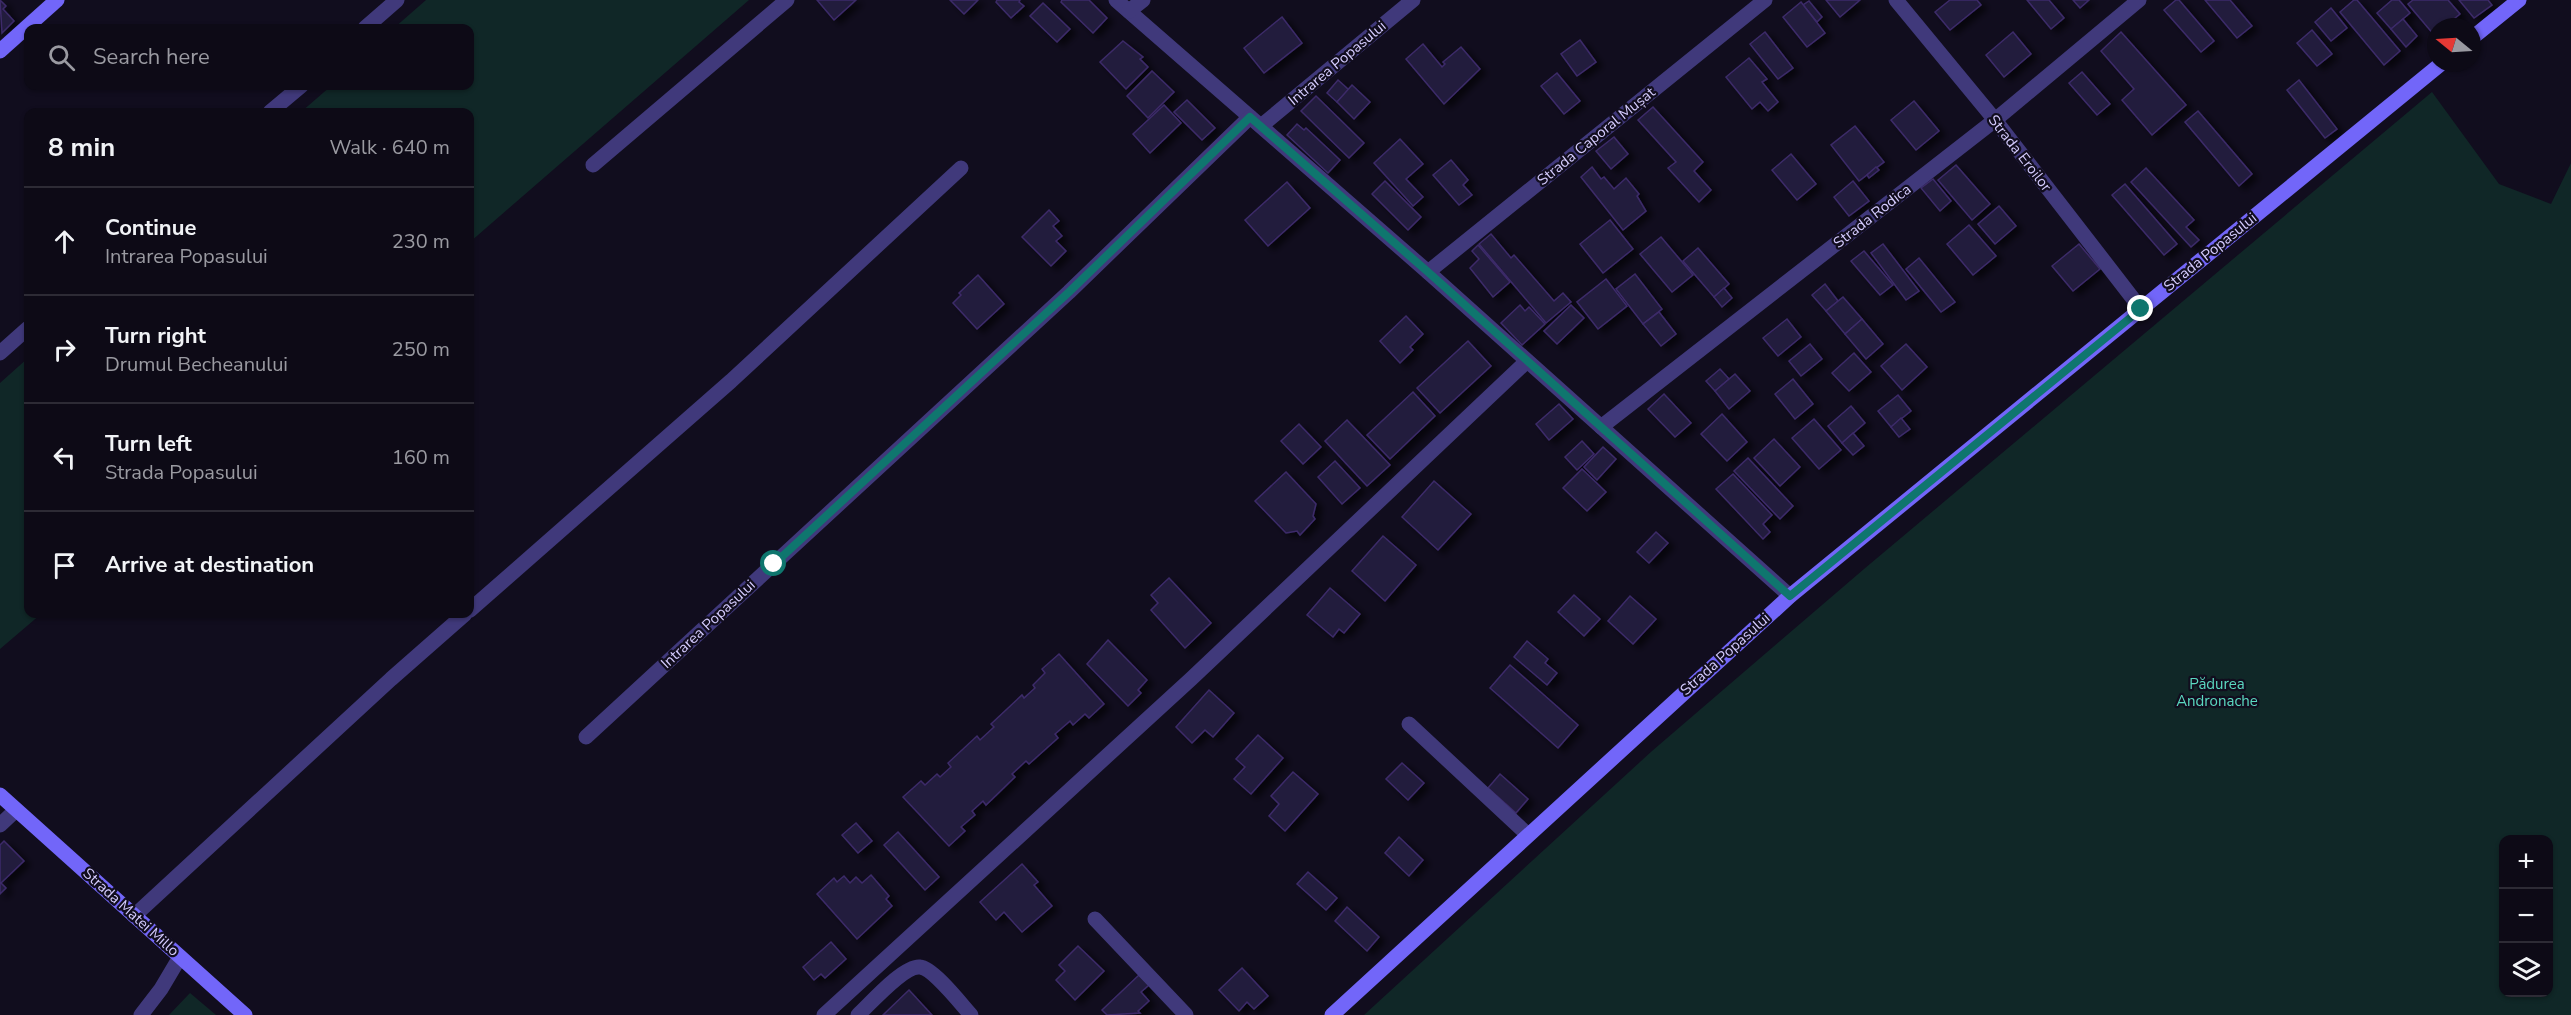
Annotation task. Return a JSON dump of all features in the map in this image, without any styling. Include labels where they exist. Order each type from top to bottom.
[{"type":"street","points":[[30,24],[57,0]]},
{"type":"street","points":[[369,24],[397,0]]},
{"type":"street","points":[[593,165],[787,0]]},
{"type":"street","points":[[1116,0],[1428,272],[1790,596]]},
{"type":"street","points":[[1129,11],[1143,0]]},
{"type":"street","name":"Intrarea Popasului","points":[[586,737],[1256,122],[1413,0]]},
{"type":"street","name":"Strada Caporal Mușat","points":[[1428,272],[1765,0]]},
{"type":"street","name":"Strada Eroilor","points":[[1896,0],[1995,120],[2141,309]]},
{"type":"street","name":"Strada Rodica","points":[[1601,427],[1995,120],[2139,0]]},
{"type":"street","points":[[2481,31],[2519,0]]},
{"type":"street","points":[[0,51],[24,30]]},
{"type":"street","name":"Strada Popasului","points":[[1332,1015],[1527,834],[1790,596],[2431,72]]},
{"type":"street","points":[[275,108],[295,90]]},
{"type":"street","points":[[474,606],[731,381],[961,168]]},
{"type":"street","points":[[0,353],[24,332]]},
{"type":"street","points":[[824,1015],[1191,679],[1526,362]]},
{"type":"street","points":[[134,916],[382,687],[460,618]]},
{"type":"street","points":[[1409,724],[1527,834]]},
{"type":"street","name":"Strada Matei Millo","points":[[0,795],[245,1015]]},
{"type":"street","points":[[0,825],[16,810]]},
{"type":"street","points":[[1095,919],[1186,1015]]},
{"type":"street","points":[[141,1015],[161,989],[180,957]]},
{"type":"street","points":[[858,1015],[908,969],[922,967],[931,972],[971,1015]]},
{"type":"green space","points":[[426,0],[749,0],[474,239],[474,108],[306,108],[326,90],[474,90],[474,24],[399,24]]},
{"type":"green space","name":"Pădurea Andronache","points":[[2432,92],[2499,184],[2551,204],[2571,163],[2571,1015],[1364,1015],[1652,751],[1864,569]]},
{"type":"green space","points":[[24,362],[24,618],[36,618],[0,649],[0,383]]},
{"type":"green space","points":[[190,993],[216,1015],[169,1015]]},
{"type":"building","points":[[0,0],[6,6],[3,9],[14,21],[2,33]]},
{"type":"building","points":[[817,0],[856,0],[834,20]]},
{"type":"building","points":[[950,0],[978,0],[964,14]]},
{"type":"building","points":[[997,0],[1020,0],[1019,2],[1024,6],[1011,18],[996,2]]},
{"type":"building","points":[[1062,0],[1089,0],[1107,18],[1093,33],[1061,2]]},
{"type":"building","points":[[1826,0],[1860,0],[1840,17]]},
{"type":"building","points":[[1950,0],[1977,0],[1981,5],[1950,30],[1935,12]]},
{"type":"building","points":[[2027,0],[2049,0],[2064,18],[2051,29]]},
{"type":"building","points":[[2073,0],[2089,0],[2080,8]]},
{"type":"building","points":[[2179,0],[2214,41],[2201,52],[2164,10]]},
{"type":"building","points":[[2205,0],[2230,0],[2252,26],[2237,38]]},
{"type":"building","points":[[2357,0],[2400,51],[2384,65],[2340,12]]},
{"type":"building","points":[[2392,0],[2399,0],[2410,13],[2391,29],[2377,13]]},
{"type":"building","points":[[2413,0],[2448,0],[2460,14],[2455,18],[2427,18],[2427,27],[2408,4]]},
{"type":"building","points":[[2459,0],[2488,0],[2492,5],[2474,18]]},
{"type":"building","points":[[1809,1],[1822,17],[1817,22],[1803,5]]},
{"type":"building","points":[[1801,2],[1825,33],[1807,47],[1783,17]]},
{"type":"building","points":[[1043,3],[1070,29],[1057,42],[1030,16]]},
{"type":"building","points":[[2331,8],[2347,28],[2331,41],[2315,22]]},
{"type":"building","points":[[1282,17],[1302,43],[1264,73],[1244,48]]},
{"type":"building","points":[[2403,19],[2417,36],[2406,47],[2391,29]]},
{"type":"building","points":[[2312,30],[2332,54],[2317,66],[2297,43]]},
{"type":"building","points":[[1765,32],[1793,68],[1778,79],[1750,44]]},
{"type":"building","points":[[2013,32],[2031,54],[2004,77],[1986,55]]},
{"type":"building","points":[[2121,32],[2186,105],[2152,135],[2122,100],[2134,89],[2101,51]]},
{"type":"building","points":[[1580,40],[1596,62],[1577,76],[1561,54]]},
{"type":"building","points":[[1123,41],[1143,57],[1140,59],[1148,67],[1126,89],[1100,62]]},
{"type":"building","points":[[1423,44],[1442,67],[1445,64],[1443,62],[1461,47],[1480,69],[1444,104],[1406,59]]},
{"type":"building","points":[[1749,58],[1767,79],[1762,82],[1778,102],[1768,111],[1760,102],[1752,109],[1726,77]]},
{"type":"building","points":[[1152,71],[1174,92],[1148,118],[1127,96]]},
{"type":"building","points":[[2082,72],[2110,104],[2097,115],[2069,83]]},
{"type":"building","points":[[1557,73],[1580,101],[1564,114],[1541,86]]},
{"type":"building","points":[[1338,80],[1349,90],[1337,102],[1327,93]]},
{"type":"building","points":[[2299,80],[2337,129],[2325,138],[2287,90]]},
{"type":"building","points":[[1352,85],[1370,102],[1354,119],[1337,102]]},
{"type":"building","points":[[1316,96],[1364,143],[1349,158],[1301,111]]},
{"type":"building","points":[[1187,100],[1215,128],[1202,140],[1174,112]]},
{"type":"building","points":[[1914,101],[1939,131],[1916,150],[1891,120]]},
{"type":"building","points":[[1164,105],[1181,123],[1150,153],[1133,134]]},
{"type":"building","points":[[1653,107],[1703,162],[1694,171],[1711,190],[1699,202],[1668,168],[1676,162],[1638,120]]},
{"type":"building","points":[[2198,111],[2252,174],[2239,186],[2185,122]]},
{"type":"building","points":[[1297,124],[1304,130],[1306,128],[1340,160],[1328,173],[1287,135]]},
{"type":"building","points":[[1855,126],[1884,162],[1859,181],[1831,145]]},
{"type":"building","points":[[1614,137],[1628,154],[1611,169],[1596,151]]},
{"type":"building","points":[[1400,139],[1423,164],[1406,179],[1423,197],[1413,206],[1374,163]]},
{"type":"building","points":[[1791,154],[1816,184],[1797,200],[1772,170]]},
{"type":"building","points":[[1451,160],[1468,180],[1463,185],[1472,195],[1459,205],[1433,175]]},
{"type":"building","points":[[1956,165],[1990,204],[1972,220],[1938,180]]},
{"type":"building","points":[[1592,167],[1601,179],[1604,177],[1614,189],[1626,178],[1639,194],[1637,196],[1646,211],[1623,230],[1581,177]]},
{"type":"building","points":[[1876,167],[1879,170],[1869,178],[1867,175]]},
{"type":"building","points":[[2146,168],[2194,220],[2186,227],[2199,240],[2191,247],[2131,182]]},
{"type":"building","points":[[1933,179],[1951,201],[1940,211],[1921,188]]},
{"type":"building","points":[[1385,181],[1421,217],[1408,230],[1372,194]]},
{"type":"building","points":[[1853,181],[1869,201],[1849,216],[1834,197]]},
{"type":"building","points":[[1287,182],[1310,208],[1268,246],[1245,220]]},
{"type":"building","points":[[2125,184],[2177,244],[2164,255],[2112,195]]},
{"type":"building","points":[[1999,206],[2016,226],[1995,244],[1978,224]]},
{"type":"building","points":[[1049,210],[1059,221],[1053,226],[1062,236],[1056,241],[1066,251],[1051,266],[1022,237]]},
{"type":"building","points":[[1610,220],[1633,249],[1603,273],[1580,244]]},
{"type":"building","points":[[1969,225],[1996,256],[1973,275],[1947,244]]},
{"type":"building","points":[[1491,234],[1511,258],[1514,255],[1554,301],[1563,293],[1571,302],[1546,323],[1479,244]]},
{"type":"building","points":[[1661,237],[1693,275],[1672,292],[1640,254]]},
{"type":"building","points":[[1883,244],[1919,291],[1906,300],[1871,253]]},
{"type":"building","points":[[2079,244],[2100,269],[2073,291],[2052,266]]},
{"type":"building","points":[[1478,245],[1510,282],[1493,297],[1470,268],[1479,259],[1472,251]]},
{"type":"building","points":[[1698,248],[1729,284],[1714,297],[1683,261]]},
{"type":"building","points":[[1864,251],[1893,285],[1880,295],[1851,261]]},
{"type":"building","points":[[1919,258],[1955,302],[1941,312],[1906,269]]},
{"type":"building","points":[[1635,274],[1662,309],[1643,324],[1616,289]]},
{"type":"building","points":[[978,275],[1004,304],[977,329],[953,303],[961,295],[959,293]]},
{"type":"building","points":[[1606,279],[1627,306],[1598,329],[1577,302]]},
{"type":"building","points":[[1825,284],[1838,301],[1826,311],[1812,295]]},
{"type":"building","points":[[1724,288],[1732,298],[1722,307],[1714,297]]},
{"type":"building","points":[[1843,297],[1862,319],[1845,334],[1826,311]]},
{"type":"building","points":[[1520,305],[1525,311],[1529,307],[1545,324],[1522,345],[1501,323]]},
{"type":"building","points":[[1571,305],[1584,318],[1557,344],[1544,331]]},
{"type":"building","points":[[1659,312],[1676,334],[1661,346],[1643,324]]},
{"type":"building","points":[[1406,316],[1423,334],[1410,347],[1413,350],[1400,363],[1380,341]]},
{"type":"building","points":[[1787,319],[1801,337],[1778,356],[1763,338]]},
{"type":"building","points":[[1862,319],[1883,344],[1866,359],[1845,334]]},
{"type":"building","points":[[1468,341],[1491,366],[1440,413],[1417,388]]},
{"type":"building","points":[[1810,344],[1822,359],[1801,376],[1789,361]]},
{"type":"building","points":[[1906,344],[1927,367],[1902,390],[1881,366]]},
{"type":"building","points":[[1854,353],[1871,372],[1849,391],[1832,373]]},
{"type":"building","points":[[1720,369],[1729,379],[1715,391],[1706,381]]},
{"type":"building","points":[[1735,374],[1750,391],[1729,409],[1715,391]]},
{"type":"building","points":[[1793,379],[1813,404],[1795,419],[1775,394]]},
{"type":"building","points":[[1413,392],[1435,416],[1390,459],[1367,435]]},
{"type":"building","points":[[1664,394],[1691,423],[1675,437],[1648,409]]},
{"type":"building","points":[[1898,395],[1911,411],[1891,427],[1878,411]]},
{"type":"building","points":[[1559,404],[1573,419],[1549,440],[1536,424]]},
{"type":"building","points":[[1851,406],[1865,423],[1842,443],[1828,426]]},
{"type":"building","points":[[1722,414],[1747,442],[1727,461],[1701,434]]},
{"type":"building","points":[[1901,418],[1910,429],[1899,437],[1891,427]]},
{"type":"building","points":[[1814,419],[1841,450],[1819,469],[1792,438]]},
{"type":"building","points":[[1347,420],[1390,465],[1367,486],[1325,441]]},
{"type":"building","points":[[1299,424],[1321,447],[1303,464],[1281,441]]},
{"type":"building","points":[[1853,433],[1864,446],[1853,455],[1842,443]]},
{"type":"building","points":[[1774,439],[1800,467],[1780,486],[1754,458]]},
{"type":"building","points":[[1582,441],[1594,454],[1577,470],[1565,457]]},
{"type":"building","points":[[1603,447],[1616,459],[1597,480],[1584,467]]},
{"type":"building","points":[[1748,458],[1793,506],[1780,519],[1734,471]]},
{"type":"building","points":[[1335,461],[1360,488],[1342,504],[1318,477]]},
{"type":"building","points":[[1582,469],[1606,492],[1587,511],[1563,488]]},
{"type":"building","points":[[1286,472],[1316,504],[1313,516],[1315,519],[1300,535],[1297,531],[1286,533],[1255,501]]},
{"type":"building","points":[[1733,474],[1772,515],[1763,524],[1770,532],[1763,539],[1716,489]]},
{"type":"building","points":[[1434,481],[1471,514],[1438,550],[1402,517]]},
{"type":"building","points":[[1656,532],[1668,543],[1649,563],[1637,552]]},
{"type":"building","points":[[1383,536],[1416,565],[1385,601],[1352,571]]},
{"type":"building","points":[[1169,578],[1211,623],[1185,648],[1151,610],[1158,603],[1151,595]]},
{"type":"building","points":[[1330,588],[1360,614],[1344,633],[1339,629],[1333,637],[1307,615]]},
{"type":"building","points":[[1574,595],[1600,619],[1584,636],[1558,612]]},
{"type":"building","points":[[1630,596],[1656,619],[1633,644],[1608,621]]},
{"type":"building","points":[[1108,640],[1147,680],[1138,690],[1141,693],[1128,706],[1087,664]]},
{"type":"building","points":[[1527,641],[1548,659],[1545,663],[1557,673],[1547,685],[1514,657]]},
{"type":"building","points":[[1059,654],[1104,704],[1089,718],[1085,714],[1073,725],[1070,721],[1055,734],[1058,738],[1029,764],[1026,761],[1012,774],[1015,777],[986,805],[983,801],[972,811],[975,815],[961,827],[965,831],[949,846],[903,797],[921,781],[925,785],[937,774],[940,777],[951,767],[948,763],[977,736],[980,740],[994,727],[991,724],[1022,695],[1024,698],[1035,688],[1033,685],[1045,673],[1042,669]]},
{"type":"building","points":[[1510,665],[1578,725],[1558,748],[1490,688]]},
{"type":"building","points":[[1209,690],[1234,713],[1213,737],[1205,730],[1192,743],[1176,727]]},
{"type":"building","points":[[1258,735],[1283,758],[1251,794],[1234,779],[1245,767],[1236,759]]},
{"type":"building","points":[[1402,763],[1424,783],[1408,800],[1386,779]]},
{"type":"building","points":[[1293,772],[1318,794],[1285,831],[1269,816],[1279,804],[1271,796]]},
{"type":"building","points":[[1500,774],[1528,799],[1516,813],[1488,788]]},
{"type":"building","points":[[856,823],[872,841],[858,853],[842,835]]},
{"type":"building","points":[[898,832],[939,877],[925,890],[884,845]]},
{"type":"building","points":[[1399,837],[1423,860],[1409,876],[1385,853]]},
{"type":"building","points":[[4,841],[24,861],[1,883],[6,888],[0,894],[0,845]]},
{"type":"building","points":[[1022,864],[1038,882],[1034,885],[1052,906],[1022,932],[1004,912],[996,920],[980,902]]},
{"type":"building","points":[[1308,872],[1337,898],[1326,910],[1297,884]]},
{"type":"building","points":[[871,875],[889,896],[886,899],[892,906],[857,939],[817,894],[834,878],[837,882],[844,876],[850,883],[856,877],[862,883]]},
{"type":"building","points":[[1347,907],[1379,937],[1367,951],[1335,921]]},
{"type":"building","points":[[831,942],[846,959],[825,978],[821,974],[814,980],[803,967]]},
{"type":"building","points":[[1078,946],[1104,971],[1075,1000],[1056,980],[1065,971],[1059,965]]},
{"type":"building","points":[[1242,968],[1268,996],[1254,1009],[1247,1002],[1239,1011],[1219,990]]},
{"type":"building","points":[[1139,975],[1149,985],[1141,992],[1149,1001],[1138,1011],[1140,1013],[1107,1015],[1102,1010]]},
{"type":"building","points":[[909,990],[932,1015],[883,1015]]},
{"type":"route","points":[[774,564],[1069,292],[1250,117],[1428,272],[1790,596],[2141,309]]}]
